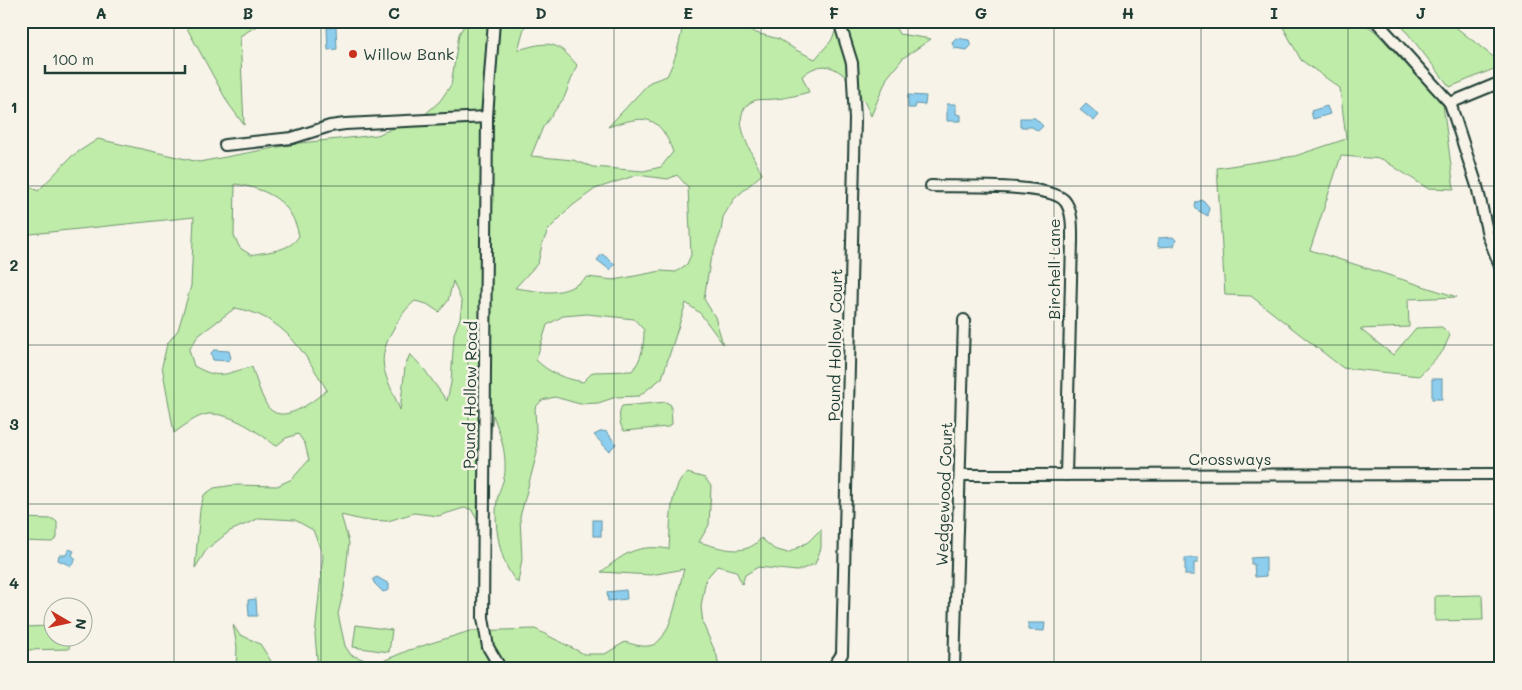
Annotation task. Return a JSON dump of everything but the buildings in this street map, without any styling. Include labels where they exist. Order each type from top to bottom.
[{"type":"street","name":"Pound Hollow Road","points":[[494,21],[487,117],[483,618],[488,647],[500,669]]},
{"type":"street","name":"Pound Hollow Court","points":[[832,669],[842,654],[856,119],[852,63],[839,21]]},
{"type":"street","points":[[1376,21],[1450,103],[1501,269]]},
{"type":"street","points":[[1450,103],[1501,82]]},
{"type":"street","points":[[225,145],[292,138],[330,126],[344,124],[487,117]]},
{"type":"street","name":"Birchell Lane","points":[[931,186],[1041,189],[1063,200],[1070,212],[1072,241],[1066,475]]},
{"type":"street","name":"Wedgewood Court","points":[[954,669],[964,320]]},
{"type":"street","name":"Crossways","points":[[960,475],[1501,474]]},
{"type":"green space","points":[[183,21],[265,21],[240,36],[244,125],[228,103]]},
{"type":"green space","points":[[467,21],[531,21],[524,28],[518,50],[537,45],[551,45],[563,51],[577,65],[564,98],[543,127],[531,156],[573,160],[593,167],[643,171],[661,167],[673,152],[662,130],[649,120],[641,119],[608,127],[650,82],[667,76],[680,41],[682,29],[659,21],[737,21],[756,33],[779,39],[815,59],[831,41],[840,21],[892,21],[899,34],[931,39],[903,58],[887,78],[871,116],[863,99],[850,81],[833,68],[824,66],[808,71],[802,76],[809,92],[784,98],[756,100],[747,106],[742,114],[741,123],[748,145],[762,174],[734,199],[723,217],[721,232],[710,262],[704,299],[715,317],[723,344],[700,313],[686,303],[662,378],[639,396],[616,397],[598,403],[580,404],[555,397],[542,400],[535,408],[537,453],[520,517],[522,559],[518,583],[506,566],[497,530],[496,506],[504,477],[505,456],[493,415],[479,523],[471,509],[464,508],[438,516],[414,513],[388,521],[362,520],[341,515],[349,543],[344,589],[338,614],[345,646],[351,655],[368,661],[383,661],[409,650],[470,631],[535,629],[584,654],[605,654],[625,642],[645,646],[656,643],[663,636],[673,614],[684,569],[651,575],[601,572],[632,551],[648,548],[669,549],[673,498],[676,488],[687,473],[705,478],[711,486],[709,525],[699,542],[724,549],[740,550],[755,544],[761,538],[774,549],[788,553],[808,542],[821,529],[821,548],[815,564],[797,571],[758,567],[745,575],[742,584],[736,571],[717,566],[706,579],[701,606],[703,624],[717,656],[719,669],[318,669],[315,635],[323,556],[313,530],[295,520],[260,518],[230,531],[207,549],[195,568],[200,509],[204,495],[214,488],[234,485],[277,486],[292,479],[309,460],[305,444],[298,434],[286,438],[276,446],[244,424],[218,415],[200,416],[174,433],[162,366],[167,344],[178,330],[191,286],[194,217],[21,235],[21,181],[38,191],[72,156],[98,139],[199,162],[300,143],[377,135],[423,116],[440,101],[451,85],[459,34]],"holes":[[[637,175],[668,179],[677,175],[688,187],[691,255],[687,264],[676,272],[661,271],[614,280],[587,277],[578,284],[561,291],[544,292],[515,288],[538,263],[548,230],[572,206],[595,189]],[[235,184],[258,189],[277,199],[291,214],[299,236],[284,248],[251,255],[240,248],[234,236]],[[453,281],[462,303],[460,318],[454,334],[451,383],[447,401],[424,369],[410,354],[405,367],[400,410],[384,368],[383,360],[388,339],[409,306],[415,301],[427,304],[439,312],[448,301]],[[235,308],[252,312],[267,319],[290,337],[327,390],[305,406],[288,413],[279,414],[272,411],[266,404],[252,367],[223,374],[203,371],[194,366],[189,350],[198,336]],[[587,314],[634,319],[644,330],[643,347],[632,371],[593,372],[583,382],[552,372],[536,360],[547,325],[563,316]]]},
{"type":"green space","points":[[1306,21],[1361,21],[1376,32],[1443,104],[1454,189],[1427,188],[1382,159],[1341,156],[1310,250],[1457,297],[1408,299],[1409,327],[1360,329],[1393,355],[1416,328],[1442,327],[1450,335],[1443,351],[1419,376],[1343,368],[1251,296],[1225,295],[1217,168],[1295,156],[1346,139],[1340,88],[1301,60],[1283,27]]},
{"type":"green space","points":[[1398,21],[1448,21],[1501,63],[1501,66],[1450,87]]},
{"type":"green space","points":[[666,402],[671,405],[672,424],[667,427],[624,431],[622,428],[620,415],[622,406]]},
{"type":"green space","points":[[21,518],[53,519],[57,522],[57,538],[52,542],[21,541]]},
{"type":"green space","points":[[1482,595],[1483,620],[1435,621],[1435,596]]},
{"type":"green space","points":[[233,625],[239,634],[260,644],[276,669],[236,669],[237,647]]},
{"type":"green space","points":[[356,625],[392,630],[389,652],[353,647]]},
{"type":"green space","points":[[42,626],[42,648],[69,649],[24,650],[22,648],[23,627]]},
{"type":"water","points":[[336,27],[337,49],[328,50],[327,28]]},
{"type":"water","points":[[956,38],[969,40],[971,46],[967,50],[954,48],[952,42]]},
{"type":"water","points":[[908,95],[926,96],[925,105],[916,104],[915,108],[908,108]]},
{"type":"water","points":[[947,104],[956,104],[956,114],[961,115],[961,121],[947,121]]},
{"type":"water","points":[[1086,104],[1099,115],[1094,121],[1080,110]]},
{"type":"water","points":[[1327,106],[1330,114],[1313,119],[1311,111]]},
{"type":"water","points":[[1020,118],[1035,118],[1043,126],[1038,131],[1032,127],[1020,127]]},
{"type":"water","points":[[1203,200],[1209,207],[1208,216],[1195,207],[1196,202]]},
{"type":"water","points":[[1173,237],[1176,240],[1174,246],[1158,247],[1158,238]]},
{"type":"water","points":[[602,254],[615,264],[610,270],[597,260]]},
{"type":"water","points":[[214,350],[229,351],[231,358],[228,361],[213,360],[211,353]]},
{"type":"water","points":[[1432,379],[1442,379],[1442,399],[1432,399]]},
{"type":"water","points":[[602,431],[607,432],[616,444],[609,451],[594,435]]},
{"type":"water","points":[[593,520],[601,520],[601,536],[593,536]]},
{"type":"water","points":[[69,549],[74,551],[72,555],[76,559],[71,566],[58,560],[59,555],[66,555]]},
{"type":"water","points":[[1266,557],[1266,576],[1255,577],[1254,564],[1251,564],[1251,558]]},
{"type":"water","points":[[1185,558],[1198,558],[1198,563],[1194,563],[1194,575],[1185,575]]},
{"type":"water","points":[[377,577],[389,584],[389,590],[383,592],[374,583],[373,579]]},
{"type":"water","points":[[626,590],[627,599],[608,601],[607,592]]},
{"type":"water","points":[[256,599],[257,616],[249,616],[248,600]]},
{"type":"water","points":[[1028,623],[1045,623],[1044,631],[1028,630]]},
{"type":"place","name":"Willow Bank","points":[[353,54]]}]
